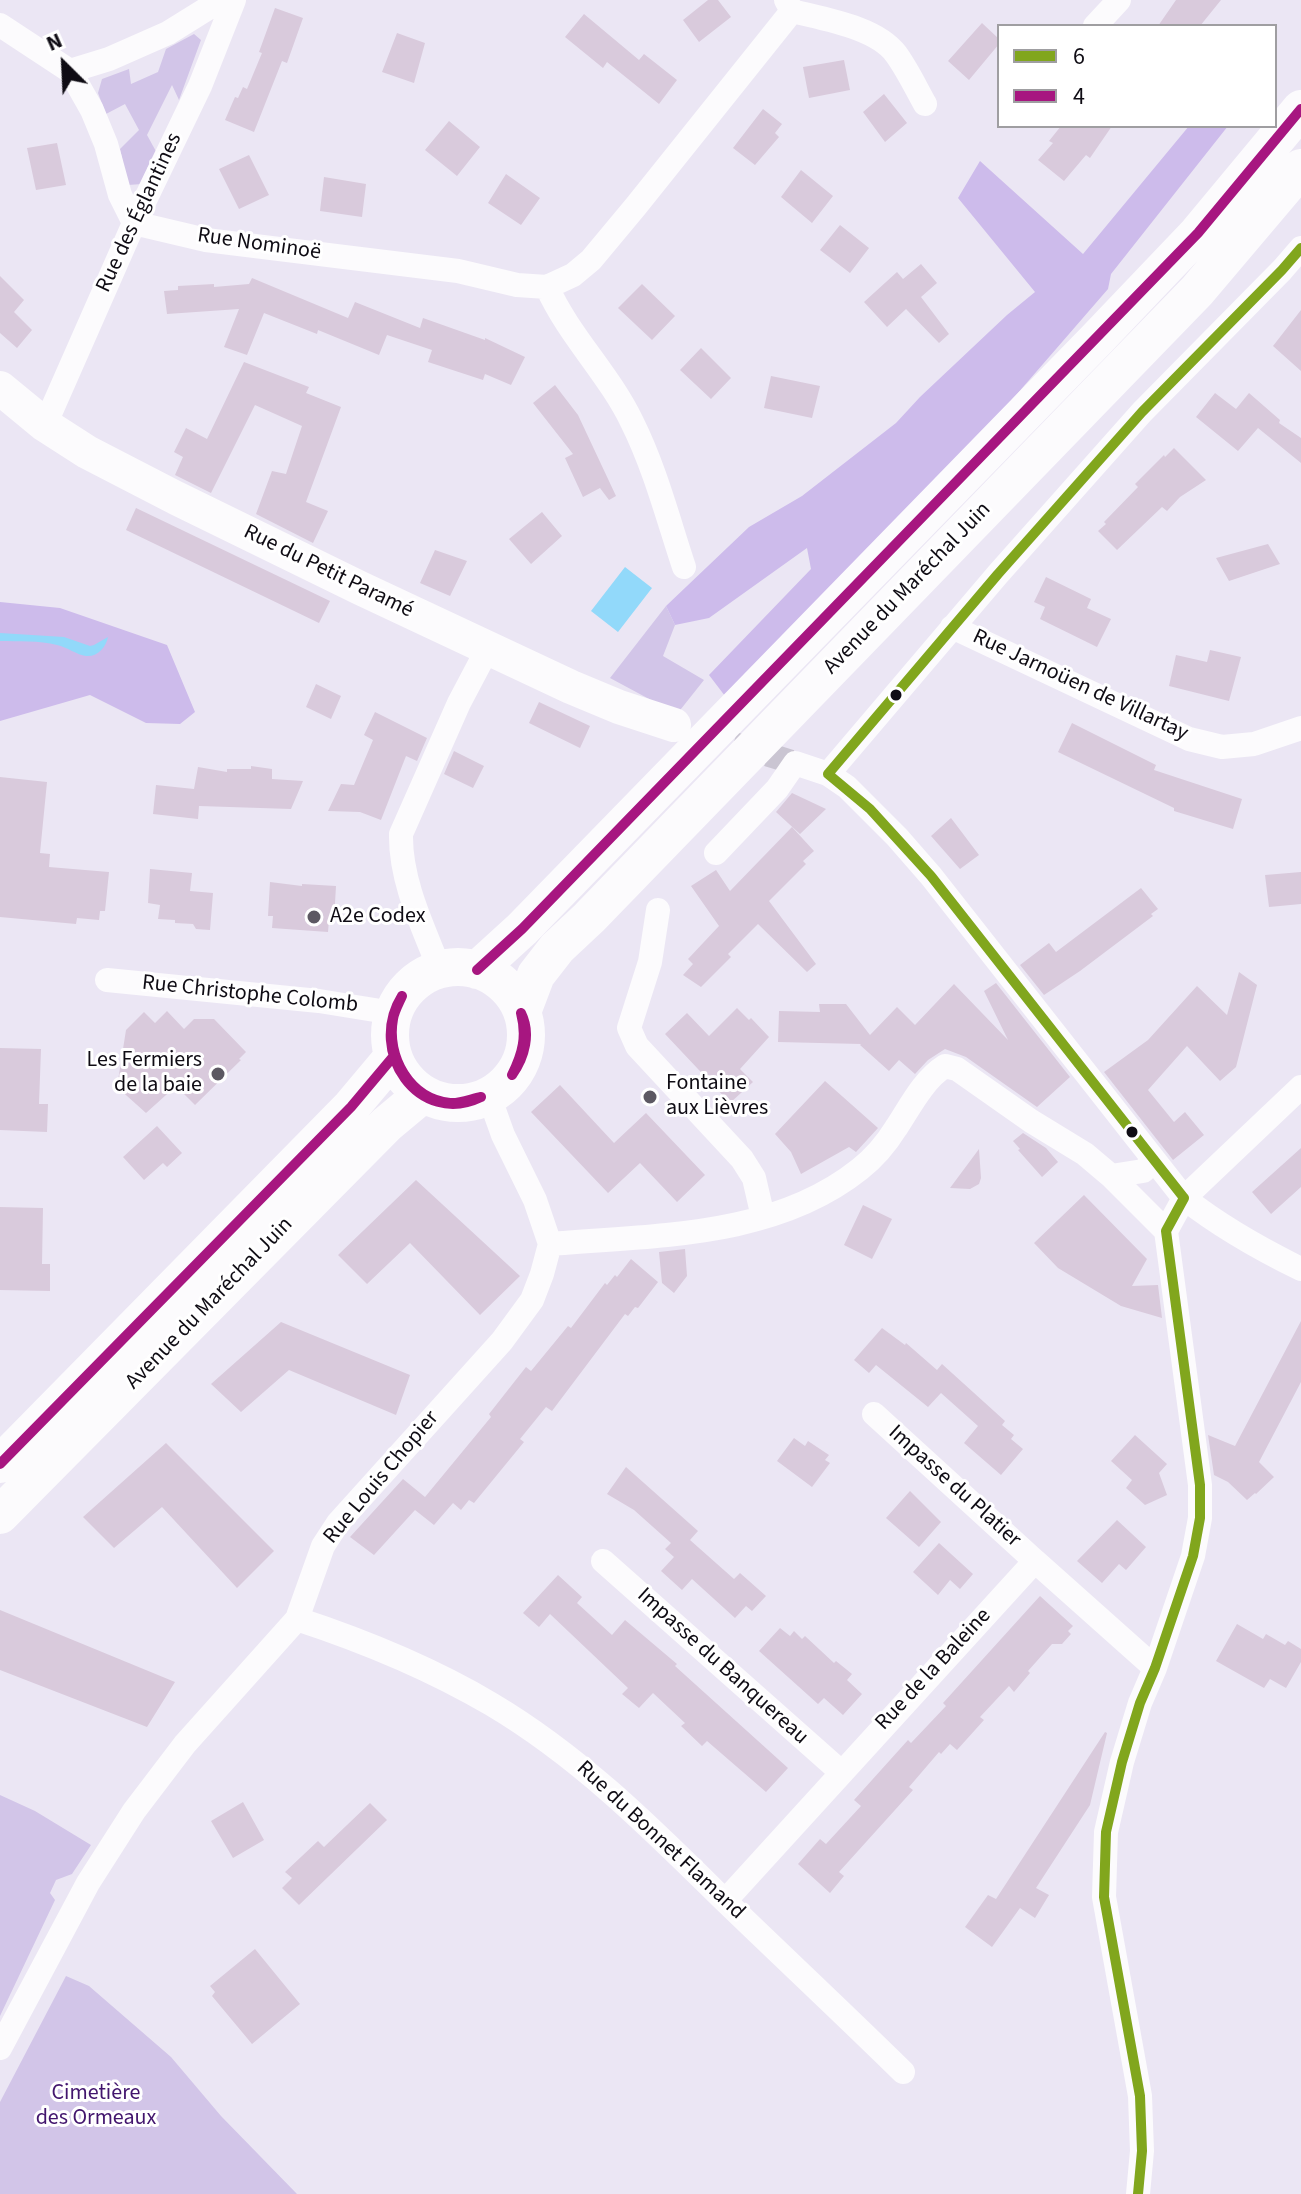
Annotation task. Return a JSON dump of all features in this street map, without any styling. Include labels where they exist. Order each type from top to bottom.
[{"type":"main road","name":"Avenue du Maréchal Juin","points":[[458,970],[544,907],[1198,233],[1301,109]]},
{"type":"main road","name":"Avenue du Maréchal Juin","points":[[522,1012],[536,975],[557,948],[1197,291],[1301,168]]},
{"type":"main road","points":[[458,970],[491,976],[504,985],[522,1012],[525,1044],[513,1075],[489,1096],[473,1102],[438,1101],[423,1094],[405,1078],[393,1057],[389,1035],[393,1013],[406,990],[427,974],[458,970]]},
{"type":"main road","name":"Avenue du Maréchal Juin","points":[[0,1464],[351,1107],[393,1057]]},
{"type":"main road","name":"Avenue du Maréchal Juin","points":[[0,1515],[387,1124],[423,1094]]},
{"type":"street","points":[[70,71],[109,59],[168,33],[221,0]]},
{"type":"street","name":"Rue des Églantines","points":[[45,425],[134,223],[200,86],[234,0]]},
{"type":"street","points":[[1097,24],[1119,0]]},
{"type":"street","points":[[684,567],[633,423],[610,383],[558,312],[547,287],[573,275],[591,260],[636,206],[789,5],[857,28],[881,40],[895,53],[925,104]]},
{"type":"street","points":[[0,25],[70,71],[92,110],[106,144],[120,195],[134,223]]},
{"type":"street","name":"Rue Nominoë","points":[[134,223],[206,240],[458,271],[517,285],[547,287]]},
{"type":"street","points":[[828,774],[952,627],[1142,412],[1301,248]]},
{"type":"street","name":"Rue du Petit Paramé","points":[[0,388],[45,425],[87,452],[176,498],[488,648],[619,707],[674,725]]},
{"type":"street","name":"Rue Jarnoüen de Villartay","points":[[952,627],[1189,739],[1222,747],[1254,744],[1301,728]]},
{"type":"street","points":[[458,970],[413,899],[400,855],[401,834],[447,729],[488,648]]},
{"type":"street","points":[[716,853],[777,789],[795,763],[828,774],[847,787],[931,876],[1184,1198],[1205,1215],[1301,1269]]},
{"type":"street","points":[[658,910],[650,962],[629,1028],[637,1046],[742,1159],[754,1178],[763,1217]]},
{"type":"street","name":"Rue Christophe Colomb","points":[[107,980],[328,1002],[393,1013]]},
{"type":"street","points":[[489,1096],[503,1135],[535,1200],[550,1244],[713,1229],[763,1217],[820,1195],[858,1171],[877,1154],[915,1098],[936,1072],[945,1066],[957,1069],[1085,1154],[1166,1231]]},
{"type":"street","points":[[1138,2194],[1142,2151],[1140,2096],[1104,1897],[1106,1832],[1122,1762],[1193,1556],[1200,1518],[1200,1485],[1166,1231],[1184,1198],[1301,1087]]},
{"type":"street","points":[[1111,1176],[1143,1171],[1154,1161]]},
{"type":"street","name":"Rue Louis Chopier","points":[[0,2048],[88,1883],[134,1811],[185,1744],[297,1619],[323,1546],[338,1523],[518,1321],[532,1300],[550,1244]]},
{"type":"street","name":"Impasse du Platier","points":[[874,1414],[1035,1561]]},
{"type":"street","name":"Impasse du Banquereau","points":[[603,1561],[841,1772]]},
{"type":"street","points":[[1035,1561],[1155,1668]]},
{"type":"street","name":"Rue de la Baleine","points":[[725,1901],[1035,1561]]},
{"type":"street","name":"Rue du Bonnet Flamand","points":[[297,1619],[353,1638],[450,1681],[505,1713],[592,1775],[644,1821],[903,2072]]},
{"type":"green space","points":[[194,34],[201,40],[179,100],[172,85],[147,135],[158,155],[142,184],[128,185],[120,149],[139,130],[125,104],[106,114],[98,93],[102,79],[129,69],[131,84],[158,72],[166,49]]},
{"type":"green space","points":[[666,606],[675,625],[663,656],[704,680],[677,714],[610,678]]},
{"type":"green space","points":[[0,1795],[35,1811],[91,1845],[72,1874],[56,1880],[50,1893],[55,1900],[0,2016]]},
{"type":"green space","name":"Cimetière des Ormeaux","points":[[66,1976],[89,1986],[171,2057],[221,2116],[297,2194],[0,2194],[0,2102]]},
{"type":"shaded area","points":[[1187,128],[1226,128],[1111,274],[1108,289],[965,454],[725,696],[709,675],[811,569],[807,548],[709,618],[675,625],[666,606],[749,527],[802,496],[896,423],[1007,315],[1035,292],[958,198],[980,161],[1083,254]]},
{"type":"shaded area","points":[[0,602],[60,608],[167,645],[195,712],[180,724],[146,723],[90,695],[0,721]]},
{"type":"water","points":[[625,567],[652,588],[618,632],[591,611]]},
{"type":"water","points":[[0,633],[64,637],[90,646],[108,637],[101,651],[86,656],[50,643],[0,641]]},
{"type":"building","points":[[708,0],[718,0],[731,17],[699,42],[683,20]]},
{"type":"building","points":[[1176,0],[1221,0],[1202,24],[1159,24]]},
{"type":"building","points":[[275,8],[303,18],[287,63],[282,61],[254,132],[225,120],[235,97],[238,98],[243,87],[247,89],[262,53],[259,52]]},
{"type":"building","points":[[584,14],[639,60],[644,54],[677,80],[659,104],[607,62],[603,68],[565,37]]},
{"type":"building","points":[[982,23],[997,37],[997,46],[969,80],[948,61]]},
{"type":"building","points":[[397,33],[425,43],[414,83],[382,72]]},
{"type":"building","points":[[844,60],[850,90],[809,98],[803,67]]},
{"type":"building","points":[[884,94],[907,123],[885,142],[863,112]]},
{"type":"building","points":[[763,109],[782,124],[775,133],[779,137],[755,165],[733,148]]},
{"type":"building","points":[[449,121],[480,147],[457,176],[425,150]]},
{"type":"building","points":[[1059,128],[1111,128],[1090,158],[1086,155],[1064,181],[1038,160],[1053,143],[1049,141]]},
{"type":"building","points":[[57,143],[66,185],[36,190],[27,148]]},
{"type":"building","points":[[249,155],[269,195],[239,209],[219,169]]},
{"type":"building","points":[[801,170],[833,196],[812,223],[781,197]]},
{"type":"building","points":[[506,174],[540,198],[521,225],[488,203]]},
{"type":"building","points":[[324,177],[366,184],[362,217],[320,211]]},
{"type":"building","points":[[840,225],[869,248],[850,273],[820,250]]},
{"type":"building","points":[[921,264],[937,283],[921,297],[949,334],[939,343],[906,309],[887,327],[864,302],[897,272],[903,279]]},
{"type":"building","points":[[0,276],[24,300],[14,312],[32,330],[17,348],[0,333]]},
{"type":"building","points":[[252,278],[348,318],[355,302],[420,328],[423,318],[485,338],[525,357],[511,385],[485,374],[483,380],[428,362],[432,350],[387,335],[379,355],[318,330],[317,334],[264,313],[247,355],[224,347],[239,309],[167,314],[164,291],[178,290],[178,286],[249,284]]},
{"type":"building","points":[[642,284],[675,316],[652,340],[618,308]]},
{"type":"building","points":[[1301,310],[1301,371],[1273,346]]},
{"type":"building","points":[[701,348],[731,378],[711,399],[680,370]]},
{"type":"building","points":[[244,362],[309,387],[306,393],[341,407],[306,502],[328,511],[313,543],[256,514],[272,471],[286,474],[302,426],[255,405],[211,493],[175,475],[183,457],[174,452],[186,428],[207,439]]},
{"type":"building","points":[[771,376],[820,386],[812,418],[764,408]]},
{"type":"building","points":[[555,385],[578,415],[616,496],[609,500],[600,488],[583,497],[565,458],[573,454],[533,403]]},
{"type":"building","points":[[1215,393],[1236,409],[1249,393],[1280,420],[1279,423],[1301,438],[1301,463],[1258,428],[1238,451],[1196,417]]},
{"type":"building","points":[[1174,448],[1206,480],[1180,497],[1167,511],[1162,507],[1117,550],[1098,531],[1138,487],[1135,484]]},
{"type":"building","points":[[136,508],[330,601],[319,623],[126,530]]},
{"type":"building","points":[[542,512],[562,536],[531,564],[509,539]]},
{"type":"building","points":[[1268,544],[1280,564],[1229,581],[1216,558]]},
{"type":"building","points":[[435,550],[467,561],[450,596],[420,583]]},
{"type":"building","points":[[1046,577],[1091,599],[1087,608],[1111,619],[1097,647],[1040,619],[1045,607],[1034,602]]},
{"type":"building","points":[[1210,650],[1241,657],[1229,701],[1169,686],[1176,655],[1207,662]]},
{"type":"building","points":[[316,684],[341,696],[331,719],[306,707]]},
{"type":"building","points":[[539,702],[590,726],[580,748],[529,723]]},
{"type":"building","points":[[375,712],[427,738],[417,761],[406,756],[381,820],[360,812],[328,811],[341,784],[354,785],[373,740],[364,735]]},
{"type":"building","points":[[1072,723],[1156,765],[1154,770],[1242,799],[1233,829],[1174,811],[1174,808],[1058,752]]},
{"type":"building","points":[[454,751],[484,766],[473,788],[444,774]]},
{"type":"building","points":[[251,766],[272,769],[272,779],[303,781],[291,809],[199,806],[198,819],[153,814],[156,785],[194,789],[198,767],[227,772],[227,769],[251,769]]},
{"type":"building","points":[[0,777],[47,782],[40,853],[50,854],[49,867],[109,872],[105,911],[100,911],[99,920],[77,918],[76,924],[0,917]]},
{"type":"building","points":[[792,793],[826,809],[800,834],[776,812]]},
{"type":"building","points":[[951,818],[979,855],[960,869],[931,836]]},
{"type":"building","points":[[792,827],[814,851],[803,861],[806,864],[769,901],[816,964],[807,972],[758,924],[701,987],[683,975],[693,964],[688,959],[719,926],[691,886],[716,870],[730,891]]},
{"type":"building","points":[[150,869],[192,873],[190,891],[213,893],[210,930],[196,929],[193,924],[175,923],[175,920],[158,919],[160,905],[148,903]]},
{"type":"building","points":[[1301,872],[1301,904],[1269,907],[1265,875]]},
{"type":"building","points":[[270,882],[336,886],[334,920],[329,920],[328,932],[272,928],[273,916],[268,916]]},
{"type":"building","points":[[1141,888],[1158,909],[1151,914],[1153,916],[1044,995],[1020,965],[1049,943],[1056,952]]},
{"type":"building","points":[[1239,972],[1257,985],[1236,1067],[1220,1081],[1187,1046],[1148,1090],[1174,1122],[1185,1112],[1204,1135],[1173,1160],[1104,1072],[1148,1040],[1197,986],[1227,1015]]},
{"type":"building","points":[[996,983],[1070,1077],[1037,1107],[966,1057],[945,1049],[928,1060],[915,1074],[899,1060],[889,1071],[861,1044],[778,1042],[779,1011],[820,1012],[819,1004],[846,1004],[870,1035],[897,1007],[915,1025],[954,984],[1008,1040],[984,991]]},
{"type":"building","points":[[737,1008],[769,1037],[740,1069],[753,1082],[730,1103],[665,1034],[687,1013],[709,1036]]},
{"type":"building","points":[[167,1011],[184,1029],[194,1019],[214,1019],[246,1052],[195,1105],[176,1086],[146,1113],[117,1087],[126,1030],[144,1012],[155,1023]]},
{"type":"building","points":[[0,1048],[41,1049],[39,1104],[48,1104],[47,1132],[0,1130]]},
{"type":"building","points":[[825,1081],[878,1128],[856,1152],[849,1147],[801,1174],[791,1152],[775,1134]]},
{"type":"building","points":[[560,1085],[614,1143],[646,1113],[705,1175],[677,1202],[640,1163],[608,1193],[531,1112]]},
{"type":"building","points":[[157,1126],[182,1153],[167,1167],[163,1163],[144,1180],[123,1157]]},
{"type":"building","points":[[1023,1133],[1046,1148],[1058,1162],[1042,1177],[1013,1141]]},
{"type":"building","points":[[1301,1148],[1301,1187],[1271,1214],[1252,1192]]},
{"type":"building","points":[[979,1149],[979,1184],[970,1189],[950,1188]]},
{"type":"building","points":[[416,1180],[520,1276],[480,1315],[410,1243],[367,1284],[338,1255]]},
{"type":"building","points":[[1084,1195],[1147,1259],[1132,1286],[1158,1285],[1162,1318],[1121,1306],[1058,1268],[1034,1243]]},
{"type":"building","points":[[863,1205],[892,1219],[872,1259],[844,1245]]},
{"type":"building","points":[[0,1207],[43,1208],[42,1264],[50,1264],[50,1291],[0,1290]]},
{"type":"building","points":[[685,1249],[687,1276],[674,1293],[662,1283],[659,1252]]},
{"type":"building","points":[[631,1259],[658,1282],[638,1308],[635,1307],[628,1316],[625,1314],[552,1411],[546,1407],[520,1439],[524,1442],[474,1503],[469,1500],[461,1510],[453,1503],[434,1525],[415,1510],[374,1555],[350,1537],[403,1479],[425,1497],[491,1417],[489,1414],[526,1367],[531,1371],[568,1326],[571,1328],[605,1283],[607,1285],[615,1275],[617,1277]]},
{"type":"building","points":[[1301,1321],[1301,1382],[1259,1462],[1274,1477],[1247,1500],[1228,1482],[1214,1475],[1208,1435],[1235,1446]]},
{"type":"building","points":[[281,1322],[410,1375],[396,1415],[289,1370],[241,1412],[211,1384]]},
{"type":"building","points":[[882,1328],[906,1343],[937,1370],[942,1364],[1005,1421],[1002,1425],[1014,1435],[1011,1439],[1023,1449],[1001,1475],[964,1443],[978,1426],[941,1393],[928,1407],[876,1365],[869,1373],[854,1360]]},
{"type":"building","points":[[1135,1435],[1167,1464],[1159,1473],[1167,1495],[1145,1505],[1126,1488],[1132,1480],[1111,1461]]},
{"type":"building","points":[[794,1438],[805,1446],[808,1441],[829,1455],[825,1460],[830,1463],[812,1487],[777,1461]]},
{"type":"building","points":[[166,1443],[274,1551],[237,1588],[162,1507],[114,1548],[83,1517]]},
{"type":"building","points":[[626,1467],[698,1531],[690,1540],[734,1579],[740,1573],[766,1596],[752,1611],[746,1606],[735,1618],[692,1579],[682,1590],[661,1571],[674,1557],[665,1549],[671,1543],[634,1510],[607,1494]]},
{"type":"building","points":[[910,1491],[941,1522],[919,1547],[886,1518]]},
{"type":"building","points":[[1117,1520],[1146,1547],[1126,1570],[1119,1564],[1102,1583],[1077,1561]]},
{"type":"building","points":[[939,1543],[973,1574],[960,1589],[950,1580],[938,1595],[913,1572]]},
{"type":"building","points":[[558,1575],[582,1597],[577,1603],[612,1635],[625,1620],[788,1768],[766,1792],[707,1741],[702,1746],[681,1726],[685,1723],[653,1693],[639,1708],[622,1694],[628,1688],[550,1614],[539,1627],[523,1613]]},
{"type":"building","points":[[1040,1596],[1073,1626],[1068,1631],[1071,1634],[1062,1644],[1052,1644],[1014,1692],[1009,1686],[980,1717],[984,1720],[957,1750],[950,1744],[941,1754],[939,1752],[909,1787],[913,1790],[839,1872],[844,1876],[830,1893],[798,1864],[820,1839],[826,1844],[861,1806],[854,1800],[908,1740],[911,1743],[946,1706],[943,1703]]},
{"type":"building","points":[[0,1610],[175,1682],[147,1727],[0,1670]]},
{"type":"building","points":[[1237,1624],[1263,1639],[1266,1634],[1285,1645],[1288,1641],[1301,1649],[1301,1662],[1286,1688],[1270,1679],[1264,1688],[1216,1661]]},
{"type":"building","points":[[780,1628],[790,1636],[794,1631],[802,1639],[805,1636],[834,1663],[836,1661],[852,1674],[847,1680],[862,1694],[843,1715],[824,1698],[818,1704],[759,1651]]},
{"type":"building","points":[[1105,1732],[1090,1805],[1036,1888],[1049,1895],[1035,1918],[1020,1908],[992,1947],[965,1927],[988,1895],[996,1899]]},
{"type":"building","points":[[243,1802],[264,1840],[233,1858],[211,1821]]},
{"type":"building","points":[[370,1803],[387,1820],[299,1905],[282,1888],[292,1878],[285,1872],[318,1841],[324,1847]]},
{"type":"building","points":[[255,1949],[300,2004],[252,2044],[212,1996],[215,1992],[210,1986]]},
{"type":"tunnel","points":[[699,733],[795,763]]},
{"type":"transit line","name":"4","points":[[477,970],[522,929],[1198,233],[1301,109]]},
{"type":"transit line","name":"6","points":[[828,774],[998,574],[1142,412],[1301,248]]},
{"type":"transit line","name":"6","points":[[828,774],[870,809],[931,876],[1184,1198]]},
{"type":"transit line","name":"4","points":[[402,996],[394,1016],[392,1033],[393,1048],[404,1074],[423,1094],[436,1100],[454,1103],[481,1097]]},
{"type":"transit line","name":"4","points":[[402,996],[393,1018],[391,1040],[395,1060],[405,1079],[420,1093],[438,1102],[458,1104],[481,1097]]},
{"type":"transit line","name":"4","points":[[512,1075],[523,1044],[521,1013]]},
{"type":"transit line","name":"4","points":[[512,1075],[525,1045],[526,1029],[521,1013]]},
{"type":"transit line","name":"4","points":[[0,1464],[351,1107],[393,1057]]},
{"type":"transit line","name":"6","points":[[1138,2194],[1142,2151],[1140,2096],[1104,1897],[1106,1832],[1122,1762],[1193,1556],[1200,1518],[1200,1485],[1166,1231],[1184,1198]]},
{"type":"place","name":"A2e Codex","points":[[314,917]]},
{"type":"place","name":"Les Fermiers de la baie","points":[[218,1074]]},
{"type":"place","name":"Fontaine aux Lièvres","points":[[650,1097]]}]
